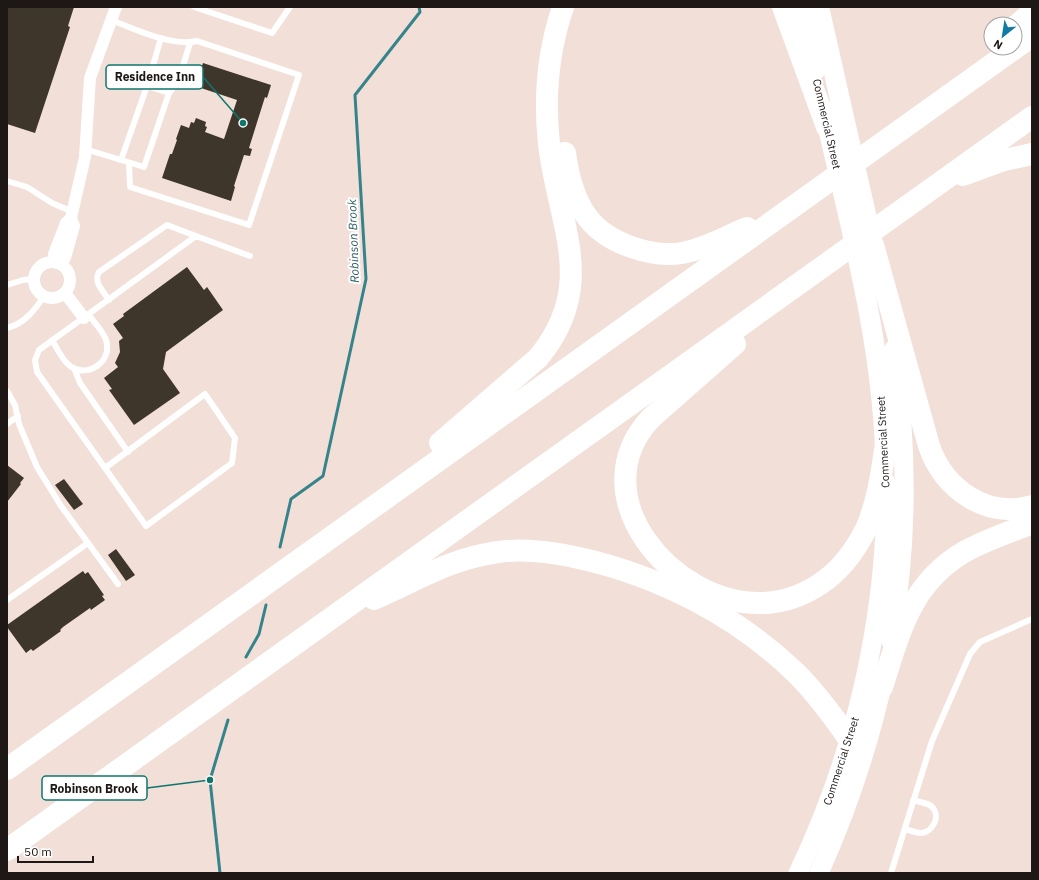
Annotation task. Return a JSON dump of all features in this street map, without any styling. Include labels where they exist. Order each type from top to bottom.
[{"type":"highway","points":[[366,513],[426,455],[534,362],[548,345],[561,320],[570,290],[571,264],[570,251],[550,153],[547,101],[548,73],[552,49],[563,7]]},
{"type":"highway","points":[[578,7],[565,56],[562,93],[562,124],[565,154],[571,181],[583,210],[595,225],[616,240],[636,248],[656,253],[679,253],[708,246],[798,204]]},
{"type":"highway","points":[[783,7],[827,126]]},
{"type":"highway","name":"Commercial Street","points":[[800,7],[872,329],[881,396],[885,450]]},
{"type":"highway","name":"Commercial Street","points":[[819,7],[873,245]]},
{"type":"highway","points":[[1023,20],[1032,12]]},
{"type":"highway","points":[[7,769],[1032,36]]},
{"type":"highway","points":[[917,118],[983,54]]},
{"type":"highway","points":[[7,850],[1032,117]]},
{"type":"highway","points":[[936,186],[1004,160],[1032,154]]},
{"type":"highway","points":[[873,245],[928,446],[935,463],[954,486],[974,500],[999,508],[1017,509],[1032,506]]},
{"type":"highway","points":[[791,288],[736,343],[651,418],[636,437],[626,465],[625,478],[628,504],[640,531],[653,550],[669,566],[688,580],[709,591],[730,599],[752,603],[772,602],[791,598],[813,588],[828,578],[845,561],[858,544],[866,529],[875,505],[885,450]]},
{"type":"highway","points":[[882,687],[908,612],[918,595],[932,579],[947,564],[974,547],[1032,523]]},
{"type":"highway","points":[[331,618],[397,589],[437,568],[477,555],[509,551],[530,551],[559,554],[590,561],[639,576],[668,588],[703,605],[740,629],[796,674],[814,692],[850,739]]},
{"type":"main road","name":"Commercial Street","points":[[819,873],[838,828],[868,741],[882,687],[898,596],[902,541],[904,468],[902,418],[895,357],[886,302],[873,245]]},
{"type":"main road","name":"Commercial Street","points":[[798,873],[826,808],[850,739],[867,668],[878,602],[885,523],[885,450]]},
{"type":"street","points":[[57,261],[64,267],[69,275],[70,284],[65,293],[58,297],[49,298],[44,296],[37,289],[34,280],[35,274],[41,266],[65,258],[74,226],[72,215],[85,157],[90,78],[116,7]]},
{"type":"street","points":[[65,293],[86,316]]},
{"type":"lane","points":[[194,7],[272,33],[290,7]]},
{"type":"lane","points":[[111,20],[161,38],[179,42],[197,41],[299,75],[249,226],[130,187],[129,163]]},
{"type":"lane","points":[[122,160],[147,86],[161,38]]},
{"type":"lane","points":[[85,149],[144,167],[169,93],[178,82],[190,42]]},
{"type":"lane","points":[[147,86],[169,93]]},
{"type":"lane","points":[[7,181],[27,187],[72,215]]},
{"type":"lane","points":[[108,300],[97,282],[99,272],[167,225],[250,256]]},
{"type":"lane","points":[[105,468],[205,394],[234,438],[232,463],[146,526],[36,372],[35,360],[38,350],[196,236]]},
{"type":"lane","points":[[7,285],[24,280],[34,280]]},
{"type":"lane","points":[[7,328],[20,323],[38,306],[44,296]]},
{"type":"lane","points":[[52,340],[65,361],[74,368],[80,370],[92,369],[102,362],[107,351],[106,339],[86,316]]},
{"type":"lane","points":[[74,368],[80,383],[128,452]]},
{"type":"lane","points":[[7,391],[15,405],[19,424],[37,467],[61,506],[118,584]]},
{"type":"lane","points":[[7,424],[18,416]]},
{"type":"lane","points":[[7,600],[88,543]]},
{"type":"lane","points":[[891,873],[932,741],[970,654],[980,642],[1032,619]]},
{"type":"lane","points":[[905,828],[920,833],[924,832],[934,825],[937,816],[936,811],[931,806],[914,800]]},
{"type":"building","points":[[7,7],[74,7],[68,26],[70,27],[35,133],[7,124]]},
{"type":"building","points":[[203,63],[271,85],[267,98],[265,97],[249,148],[252,149],[250,156],[244,155],[231,201],[162,178],[170,154],[172,154],[181,125],[189,128],[191,122],[194,123],[196,118],[206,122],[205,126],[207,127],[205,132],[224,139],[237,100],[195,86]]},
{"type":"building","points":[[187,267],[204,290],[207,287],[223,310],[166,352],[163,369],[180,393],[134,425],[109,390],[112,389],[104,378],[118,367],[115,363],[120,352],[119,341],[123,338],[113,324],[124,316],[123,314]]},
{"type":"building","points":[[7,465],[24,478],[7,502]]},
{"type":"building","points":[[64,479],[83,504],[74,510],[55,485]]},
{"type":"building","points":[[116,549],[135,575],[126,581],[108,555]]},
{"type":"building","points":[[83,571],[85,574],[88,572],[104,595],[102,596],[105,600],[91,610],[90,608],[63,627],[60,630],[61,631],[33,651],[31,649],[26,653],[7,625]]},
{"type":"waterway","name":"Robinson Brook","points":[[280,547],[291,499],[323,476],[366,279],[355,95],[420,12],[419,7]]},
{"type":"waterway","name":"Robinson Brook","points":[[246,657],[259,634],[266,605]]},
{"type":"waterway","name":"Robinson Brook","points":[[220,873],[210,780],[228,720]]},
{"type":"place","name":"Residence Inn","points":[[243,123]]},
{"type":"place","name":"Robinson Brook","points":[[210,780]]}]
